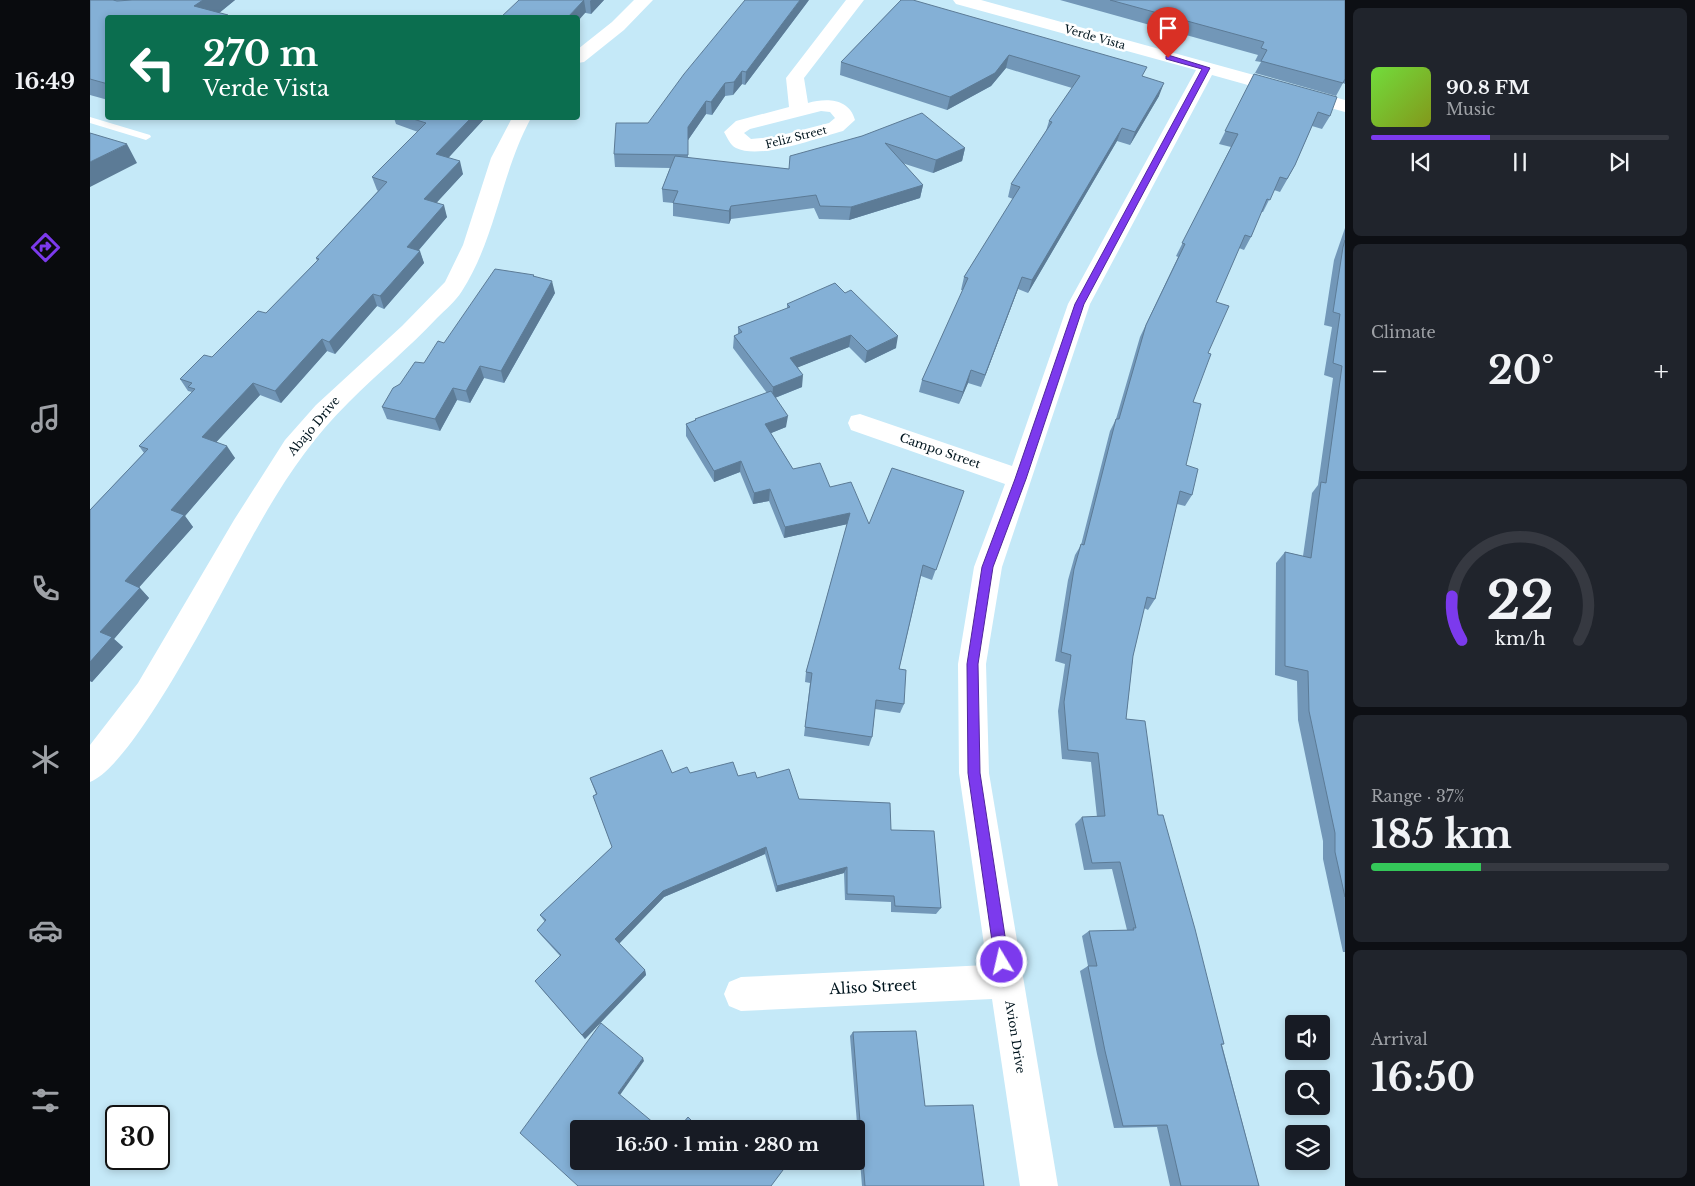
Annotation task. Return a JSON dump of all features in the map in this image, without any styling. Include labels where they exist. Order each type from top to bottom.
[{"type":"street","points":[[580,56],[618,26],[644,0]]},
{"type":"street","name":"Feliz Street","points":[[798,110],[795,78],[854,0]]},
{"type":"street","name":"Verde Vista","points":[[962,0],[1345,106]]},
{"type":"street","name":"Avion Drive","points":[[1039,1186],[1005,981],[974,773],[972,664],[988,567],[1079,304],[1206,68]]},
{"type":"street","name":"Feliz Street","points":[[821,105],[839,108],[844,113],[845,120],[836,127],[758,146],[744,145],[734,132],[743,125],[798,110],[821,105]]},
{"type":"street","name":"Abajo Drive","points":[[90,768],[148,693],[260,497],[295,445],[339,395],[413,330],[453,288],[474,251],[502,158],[520,120]]},
{"type":"street","name":"Campo Street","points":[[860,423],[1020,479]]},
{"type":"street","name":"Aliso Street","points":[[741,994],[1005,981]]},
{"type":"lane","points":[[90,120],[146,137]]},
{"type":"building","points":[[90,0],[203,0],[194,6],[228,15],[105,15],[105,83],[90,79]]},
{"type":"building","points":[[519,0],[584,0],[570,15],[503,15]]},
{"type":"building","points":[[745,0],[800,0],[746,72],[742,71],[734,82],[725,83],[711,102],[706,101],[688,127],[688,155],[614,154],[616,123],[648,123],[684,74]]},
{"type":"building","points":[[901,0],[913,0],[1147,67],[1142,76],[1164,83],[1135,132],[1122,128],[1032,280],[1022,277],[985,375],[971,370],[963,392],[922,380],[968,278],[964,277],[1020,187],[1011,184],[1052,122],[1049,121],[1080,76],[1009,55],[995,73],[950,97],[841,62]]},
{"type":"building","points":[[1110,0],[1345,0],[1345,79],[1343,83],[1261,61],[1267,50],[1261,48],[1264,42]]},
{"type":"building","points":[[1254,74],[1337,97],[1330,116],[1318,112],[1287,179],[1280,177],[1270,200],[1267,199],[1251,237],[1245,235],[1216,302],[1229,306],[1208,353],[1211,354],[1193,402],[1201,404],[1186,465],[1198,469],[1192,495],[1180,491],[1155,599],[1147,597],[1133,656],[1126,719],[1145,721],[1158,815],[1163,815],[1195,929],[1224,1044],[1221,1044],[1259,1186],[1181,1186],[1167,1125],[1123,1126],[1105,1051],[1088,966],[1097,966],[1089,931],[1134,930],[1133,928],[1136,928],[1120,862],[1092,863],[1082,817],[1105,816],[1098,753],[1068,750],[1064,702],[1071,655],[1061,652],[1074,569],[1081,544],[1084,545],[1116,419],[1119,419],[1146,325],[1185,244],[1182,243],[1238,134],[1225,131]]},
{"type":"building","points":[[922,113],[965,148],[936,160],[885,143],[923,185],[851,207],[820,206],[816,195],[731,206],[729,211],[673,203],[678,191],[662,189],[675,156],[789,169],[790,156],[862,136]]},
{"type":"building","points":[[416,120],[469,120],[436,154],[460,161],[424,199],[444,205],[407,247],[420,251],[380,296],[373,294],[329,342],[322,339],[275,391],[253,383],[202,437],[227,446],[171,510],[184,515],[125,581],[140,588],[100,632],[112,637],[90,662],[90,510],[148,449],[139,446],[195,389],[188,387],[192,383],[180,379],[204,355],[212,357],[258,311],[266,313],[319,259],[316,258],[387,182],[372,177],[426,123]]},
{"type":"building","points":[[90,133],[127,144],[90,162]]},
{"type":"building","points":[[1345,240],[1345,897],[1335,852],[1335,833],[1309,711],[1308,671],[1285,666],[1285,552],[1311,558],[1321,482],[1326,483],[1342,366],[1333,363],[1340,314],[1333,312]]},
{"type":"building","points":[[495,269],[534,275],[552,281],[501,371],[480,366],[466,391],[453,388],[435,419],[382,407],[393,388],[400,384],[415,362],[424,363],[438,341],[444,343]]},
{"type":"building","points":[[835,283],[845,293],[851,290],[898,336],[867,351],[851,335],[790,358],[803,375],[773,387],[734,336],[742,332],[738,327],[790,307],[787,304]]},
{"type":"building","points":[[771,391],[788,416],[765,424],[793,469],[820,463],[830,487],[851,482],[869,524],[892,468],[964,491],[936,570],[923,565],[899,669],[906,670],[904,704],[876,700],[872,737],[805,727],[812,673],[806,672],[850,513],[785,527],[770,489],[754,493],[741,461],[714,471],[686,424]]},
{"type":"building","points":[[662,750],[672,773],[687,767],[690,773],[733,762],[738,776],[755,772],[757,778],[789,769],[799,799],[890,803],[891,830],[934,831],[941,908],[895,906],[894,896],[847,894],[847,867],[777,886],[766,847],[663,891],[615,939],[645,970],[582,1035],[535,981],[561,955],[537,930],[546,920],[540,915],[612,847],[593,796],[597,794],[590,778]]},
{"type":"building","points":[[601,1023],[643,1058],[618,1093],[650,1120],[570,1120],[570,1170],[783,1170],[771,1186],[578,1186],[520,1133]]},
{"type":"building","points":[[916,1031],[925,1106],[973,1105],[984,1186],[865,1186],[865,1120],[860,1120],[853,1032]]},
{"type":"route","points":[[1002,962],[974,773],[972,664],[988,567],[1079,304],[1206,68],[1168,58]]}]
